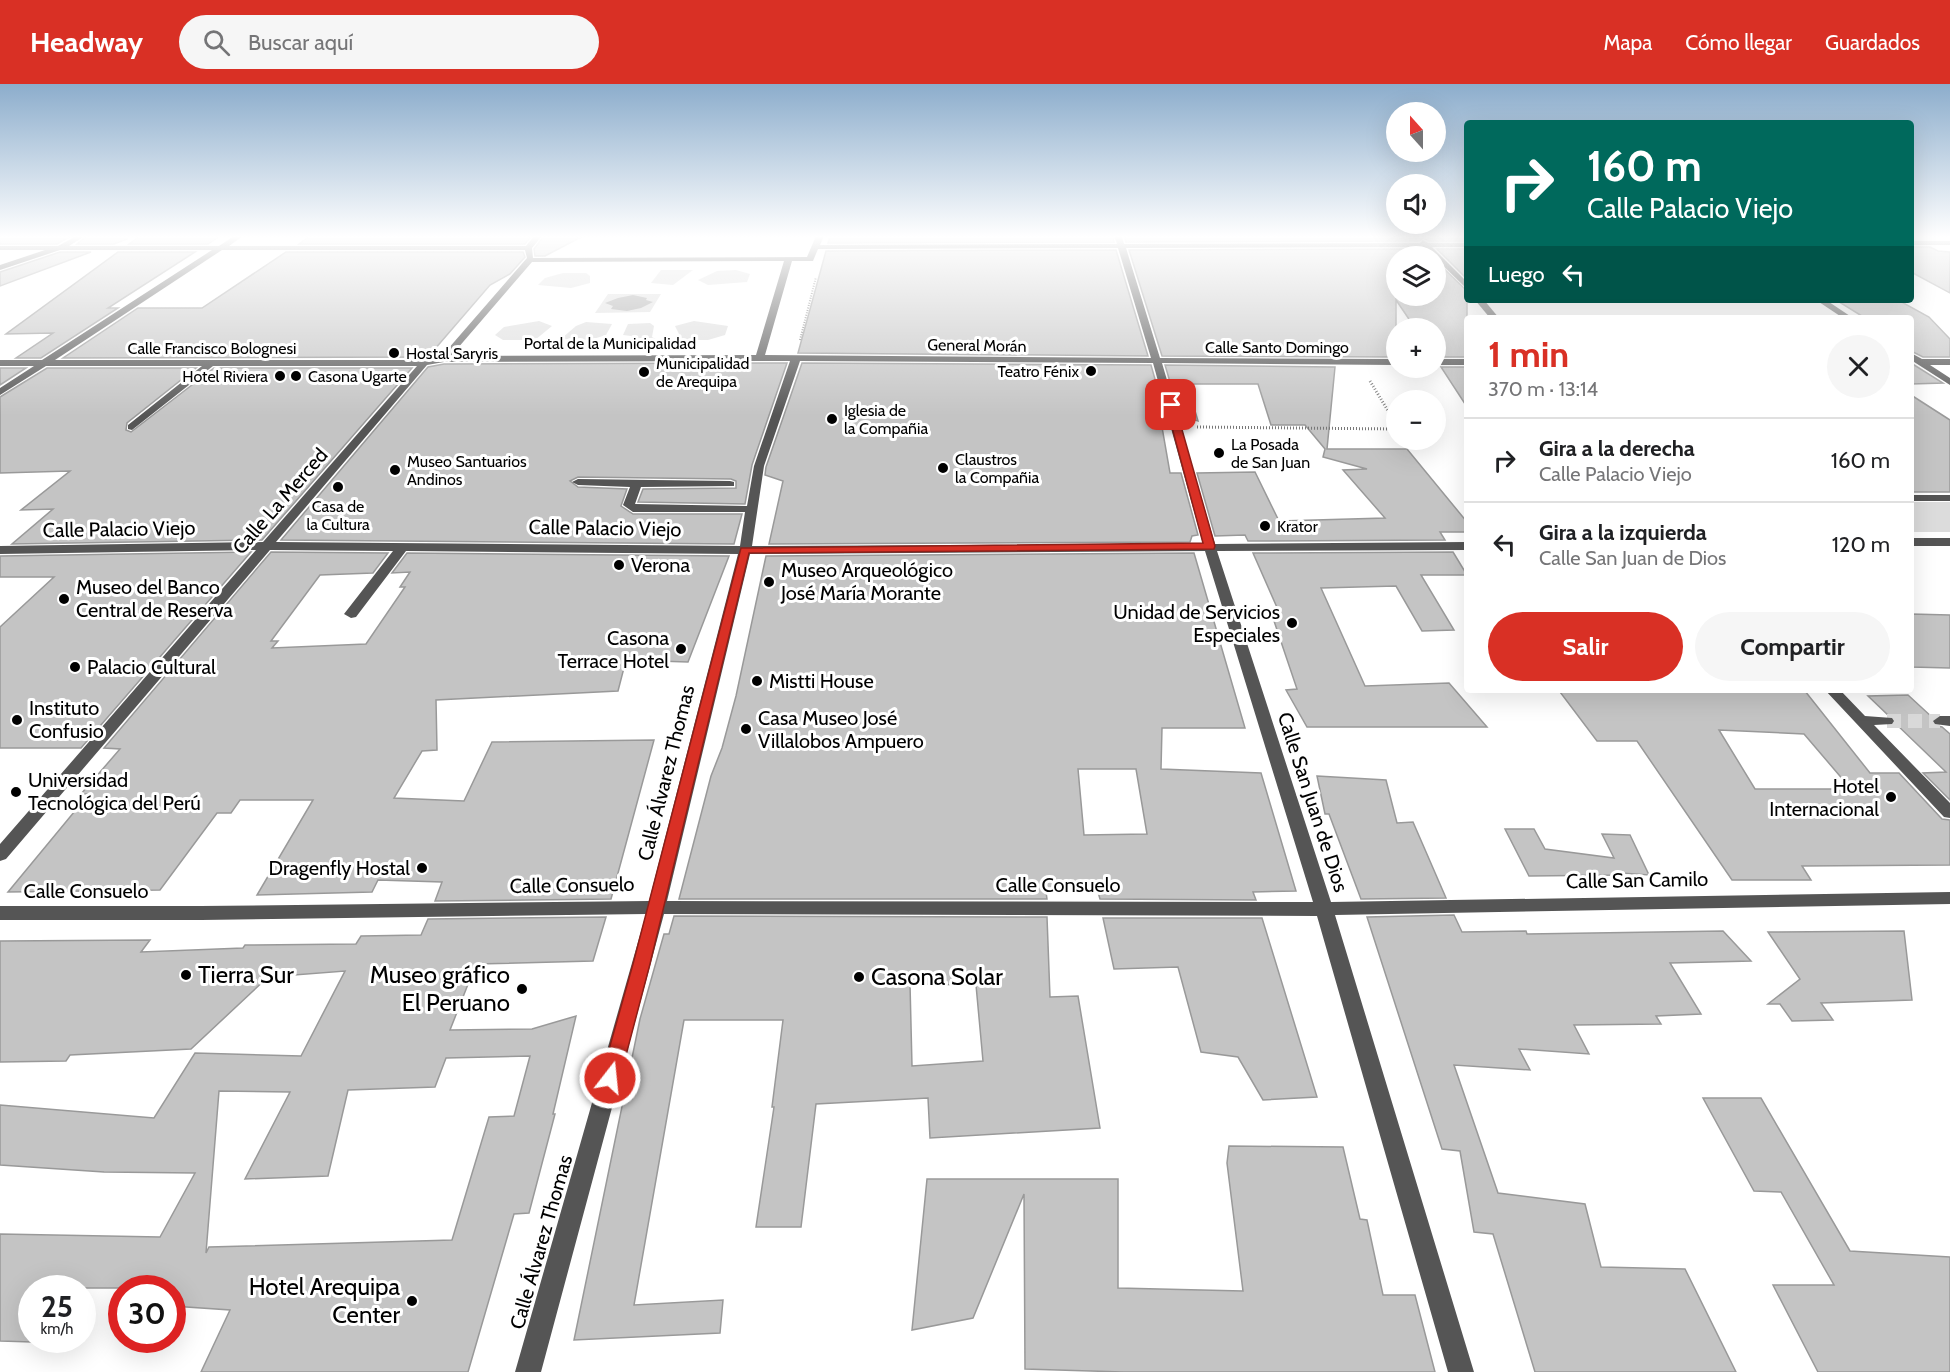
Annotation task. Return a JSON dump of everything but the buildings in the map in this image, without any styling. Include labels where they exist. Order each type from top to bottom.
[{"type":"street","points":[[0,392],[147,296]]},
{"type":"street","points":[[447,355],[498,296]]},
{"type":"street","points":[[761,353],[778,296]]},
{"type":"street","name":"Calle San Juan de Dios","points":[[1137,296],[1210,546],[1324,909],[1461,1372]]},
{"type":"street","points":[[1482,303],[1492,315]]},
{"type":"street","points":[[1825,303],[1845,315]]},
{"type":"street","name":"Portal de la Municipalidad","points":[[424,363],[447,355],[761,353],[796,358]]},
{"type":"street","name":"General Morán","points":[[796,358],[1157,362]]},
{"type":"street","name":"Calle Álvarez Thomas","points":[[528,1372],[642,964],[745,550],[759,466],[796,358]]},
{"type":"street","name":"Calle Santo Domingo","points":[[1157,362],[1386,362]]},
{"type":"street","points":[[1446,362],[1464,362]]},
{"type":"street","points":[[1916,362],[1950,362]]},
{"type":"street","points":[[1916,362],[1950,382]]},
{"type":"street","name":"Calle Francisco Bolognesi","points":[[0,363],[424,363]]},
{"type":"street","points":[[132,427],[211,363]]},
{"type":"street","name":"Calle La Merced","points":[[0,855],[424,363]]},
{"type":"street","points":[[578,482],[730,484]]},
{"type":"street","points":[[637,484],[630,498],[629,505],[633,508],[751,509]]},
{"type":"street","points":[[1914,498],[1950,498]]},
{"type":"street","points":[[1914,542],[1950,542]]},
{"type":"street","name":"Calle Palacio Viejo","points":[[0,550],[266,546],[745,550],[1464,546]]},
{"type":"street","points":[[351,614],[404,546]]},
{"type":"street","points":[[1835,693],[1950,813]]},
{"type":"street","points":[[1859,720],[1887,721]]},
{"type":"street","name":"Calle San Camilo","points":[[1324,909],[1950,898]]},
{"type":"street","name":"Calle Consuelo","points":[[0,914],[205,907],[1324,909]]},
{"type":"path","points":[[796,358],[811,296]]},
{"type":"path","points":[[1358,362],[1386,408]]},
{"type":"path","points":[[1196,427],[1386,429]]},
{"type":"shaded area","points":[[607,296],[660,296],[650,312],[595,313]]},
{"type":"shaded area","points":[[638,296],[653,302],[627,311],[611,309],[613,306],[605,303],[618,298]]},
{"type":"shaded area","points":[[539,321],[552,326],[535,340],[503,340],[495,335],[504,327]]},
{"type":"shaded area","points":[[694,321],[728,326],[725,335],[708,340],[682,340],[675,326]]},
{"type":"shaded area","points":[[586,322],[612,324],[606,335],[590,340],[561,339],[576,326]]},
{"type":"shaded area","points":[[650,323],[654,326],[652,337],[657,340],[633,340],[631,336],[623,335],[628,324]]},
{"type":"shaded area","points":[[1914,502],[1950,502],[1950,532],[1914,532]]},
{"type":"tunnel","points":[[1887,721],[1940,721]]},
{"type":"place","name":"Hostal Saryris","points":[[394,353]]},
{"type":"place","name":"Teatro Fénix","points":[[1091,371]]},
{"type":"place","name":"Municipalidad de Arequipa","points":[[644,372]]},
{"type":"place","name":"Hotel Riviera","points":[[280,376]]},
{"type":"place","name":"Casona Ugarte","points":[[296,376]]},
{"type":"place","name":"Iglesia de la Compañia","points":[[832,419]]},
{"type":"place","name":"La Posada de San Juan","points":[[1219,453]]},
{"type":"place","name":"Claustros la Compañia","points":[[943,468]]},
{"type":"place","name":"Museo Santuarios Andinos","points":[[395,470]]},
{"type":"place","name":"Casa de la Cultura","points":[[338,487]]},
{"type":"place","name":"Krator","points":[[1265,526]]},
{"type":"place","name":"Verona","points":[[619,565]]},
{"type":"place","name":"Museo Arqueológico José María Morante","points":[[769,582]]},
{"type":"place","name":"Museo del Banco Central de Reserva","points":[[64,599]]},
{"type":"place","name":"Unidad de Servicios Especiales","points":[[1292,623]]},
{"type":"place","name":"Casona Terrace Hotel","points":[[681,649]]},
{"type":"place","name":"Palacio Cultural","points":[[75,667]]},
{"type":"place","name":"Mistti House","points":[[757,681]]},
{"type":"place","name":"Instituto Confusio","points":[[17,720]]},
{"type":"place","name":"Casa Museo José Villalobos Ampuero","points":[[746,729]]},
{"type":"place","name":"Universidad Tecnológica del Perú","points":[[16,792]]},
{"type":"place","name":"Hotel Internacional","points":[[1891,797]]},
{"type":"place","name":"Dragenfly Hostal","points":[[422,868]]},
{"type":"place","name":"Tierra Sur","points":[[186,975]]},
{"type":"place","name":"Casona Solar","points":[[859,977]]},
{"type":"place","name":"Museo gráfico El Peruano","points":[[522,989]]},
{"type":"place","name":"Hotel Arequipa Center","points":[[412,1301]]},
{"type":"route","points":[[610,1078],[642,964],[745,550],[1210,546],[1171,405]]}]
